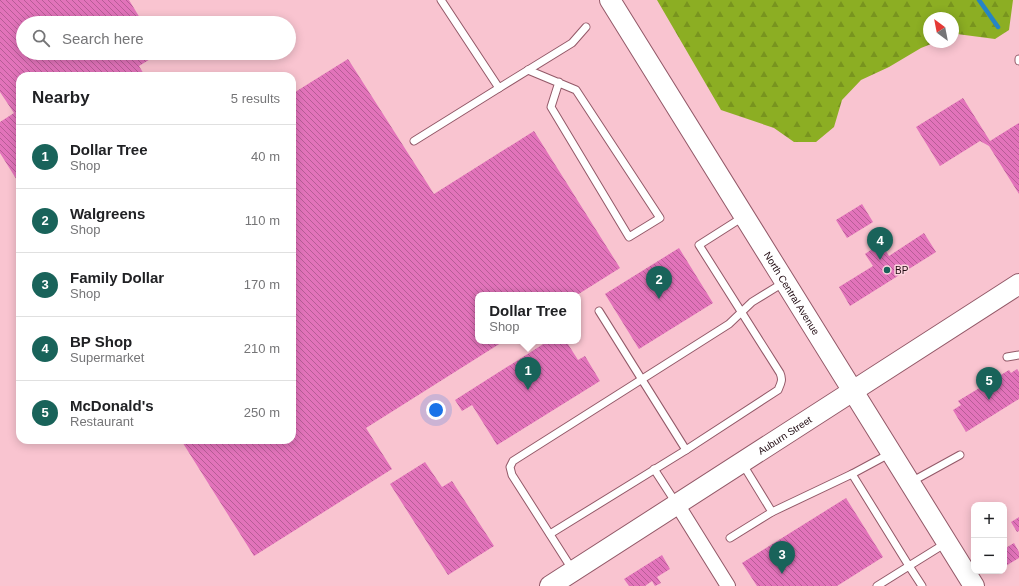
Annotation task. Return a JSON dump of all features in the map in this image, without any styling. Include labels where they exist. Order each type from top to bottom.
[{"type":"main road","name":"North Central Avenue","points":[[610,0],[974,586]]},
{"type":"main road","name":"Auburn Street","points":[[550,586],[1019,284]]},
{"type":"street","points":[[677,504],[728,586]]},
{"type":"lane","points":[[441,0],[499,88]]},
{"type":"lane","points":[[414,141],[572,43],[586,27]]},
{"type":"lane","points":[[528,70],[559,82],[576,90],[660,218],[629,237],[551,107],[559,82]]},
{"type":"lane","points":[[550,534],[686,450],[778,390],[782,382],[780,373],[699,245],[744,216]]},
{"type":"lane","points":[[574,571],[512,474],[510,467],[511,464],[517,457],[642,380],[729,324],[752,302],[785,282]]},
{"type":"lane","points":[[599,311],[686,450]]},
{"type":"lane","points":[[1007,357],[1019,355]]},
{"type":"lane","points":[[730,538],[772,512],[852,474],[891,453]]},
{"type":"lane","points":[[909,483],[960,455]]},
{"type":"lane","points":[[742,463],[772,512]]},
{"type":"lane","points":[[654,469],[677,504]]},
{"type":"lane","points":[[852,474],[922,586]]},
{"type":"lane","points":[[877,586],[947,543]]},
{"type":"green space","points":[[657,0],[1013,0],[1009,30],[995,39],[959,34],[959,12],[923,12],[923,47],[889,67],[861,80],[842,100],[834,127],[816,142],[794,142],[774,128],[721,110]]},
{"type":"building","points":[[0,0],[129,0],[139,16],[16,16],[16,60],[149,60],[139,66],[143,72],[16,72],[16,179],[0,153],[0,122],[14,113],[0,92]]},
{"type":"building","points":[[348,59],[434,194],[534,131],[620,268],[581,292],[475,292],[475,344],[499,344],[366,428],[392,469],[254,556],[184,444],[296,444],[296,92]]},
{"type":"building","points":[[963,98],[990,141],[1019,123],[1019,194],[989,146],[980,141],[940,166],[916,127]]},
{"type":"building","points":[[862,204],[873,222],[847,238],[836,220]]},
{"type":"building","name":"BP","points":[[924,233],[936,252],[850,306],[839,287],[873,266],[865,254],[881,243],[889,256]]},
{"type":"building","points":[[679,248],[713,303],[639,349],[605,294]]},
{"type":"building","points":[[543,344],[568,344],[578,360],[585,356],[600,381],[497,445],[472,405],[462,411],[455,400]]},
{"type":"building","points":[[1017,369],[1019,372],[1019,399],[966,432],[953,410],[961,405],[958,401],[1009,370],[1011,373]]},
{"type":"building","points":[[425,462],[442,487],[452,481],[494,546],[448,575],[390,484]]},
{"type":"building","points":[[846,498],[883,557],[837,586],[757,586],[742,563]]},
{"type":"building","points":[[1019,517],[1019,531],[1017,532],[1011,522]]},
{"type":"building","points":[[1014,543],[1019,552],[1019,558],[1007,565],[1007,547]]},
{"type":"building","points":[[662,555],[670,569],[657,577],[661,583],[655,586],[652,581],[645,586],[629,586],[624,579]]},
{"type":"waterway","points":[[979,0],[998,27]]},
{"type":"place","name":"BP Shop","points":[[880,260]]},
{"type":"place","name":"BP","points":[[887,270]]},
{"type":"place","name":"Walgreens","points":[[659,299]]},
{"type":"place","name":"Dollar Tree","points":[[528,390]]},
{"type":"place","name":"McDonald's","points":[[989,400]]},
{"type":"place","name":"Family Dollar","points":[[782,574]]}]
